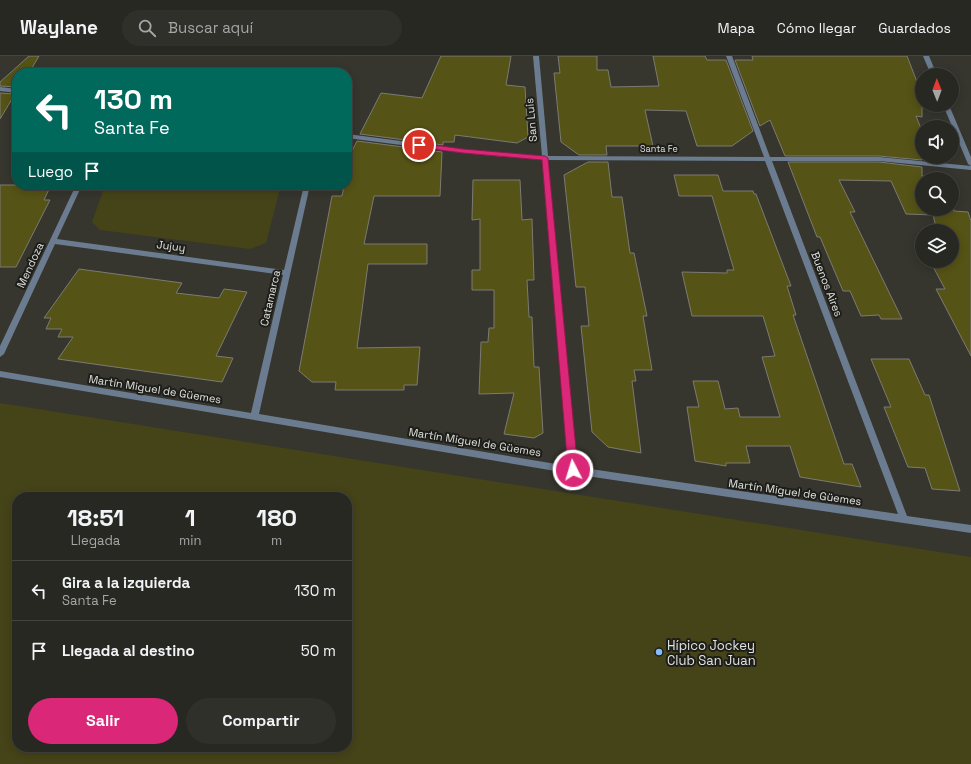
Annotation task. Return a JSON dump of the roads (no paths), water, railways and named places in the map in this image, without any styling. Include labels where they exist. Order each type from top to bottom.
[{"type":"street","name":"San Luis","points":[[536,56],[573,470]]},
{"type":"street","name":"Buenos Aires","points":[[729,56],[904,519]]},
{"type":"street","points":[[926,56],[931,68]]},
{"type":"street","points":[[0,89],[12,90]]},
{"type":"street","points":[[949,112],[971,164]]},
{"type":"street","name":"Santa Fe","points":[[352,137],[463,151],[545,158],[879,159],[971,168]]},
{"type":"street","name":"Mendoza","points":[[0,354],[77,190]]},
{"type":"street","name":"Catamarca","points":[[254,417],[306,190]]},
{"type":"street","name":"Jujuy","points":[[53,241],[287,273]]},
{"type":"street","name":"Martín Miguel de Güemes","points":[[0,374],[573,470],[971,529]]},
{"type":"place","name":"Hípico Jockey Club San Juan","points":[[659,652]]}]
